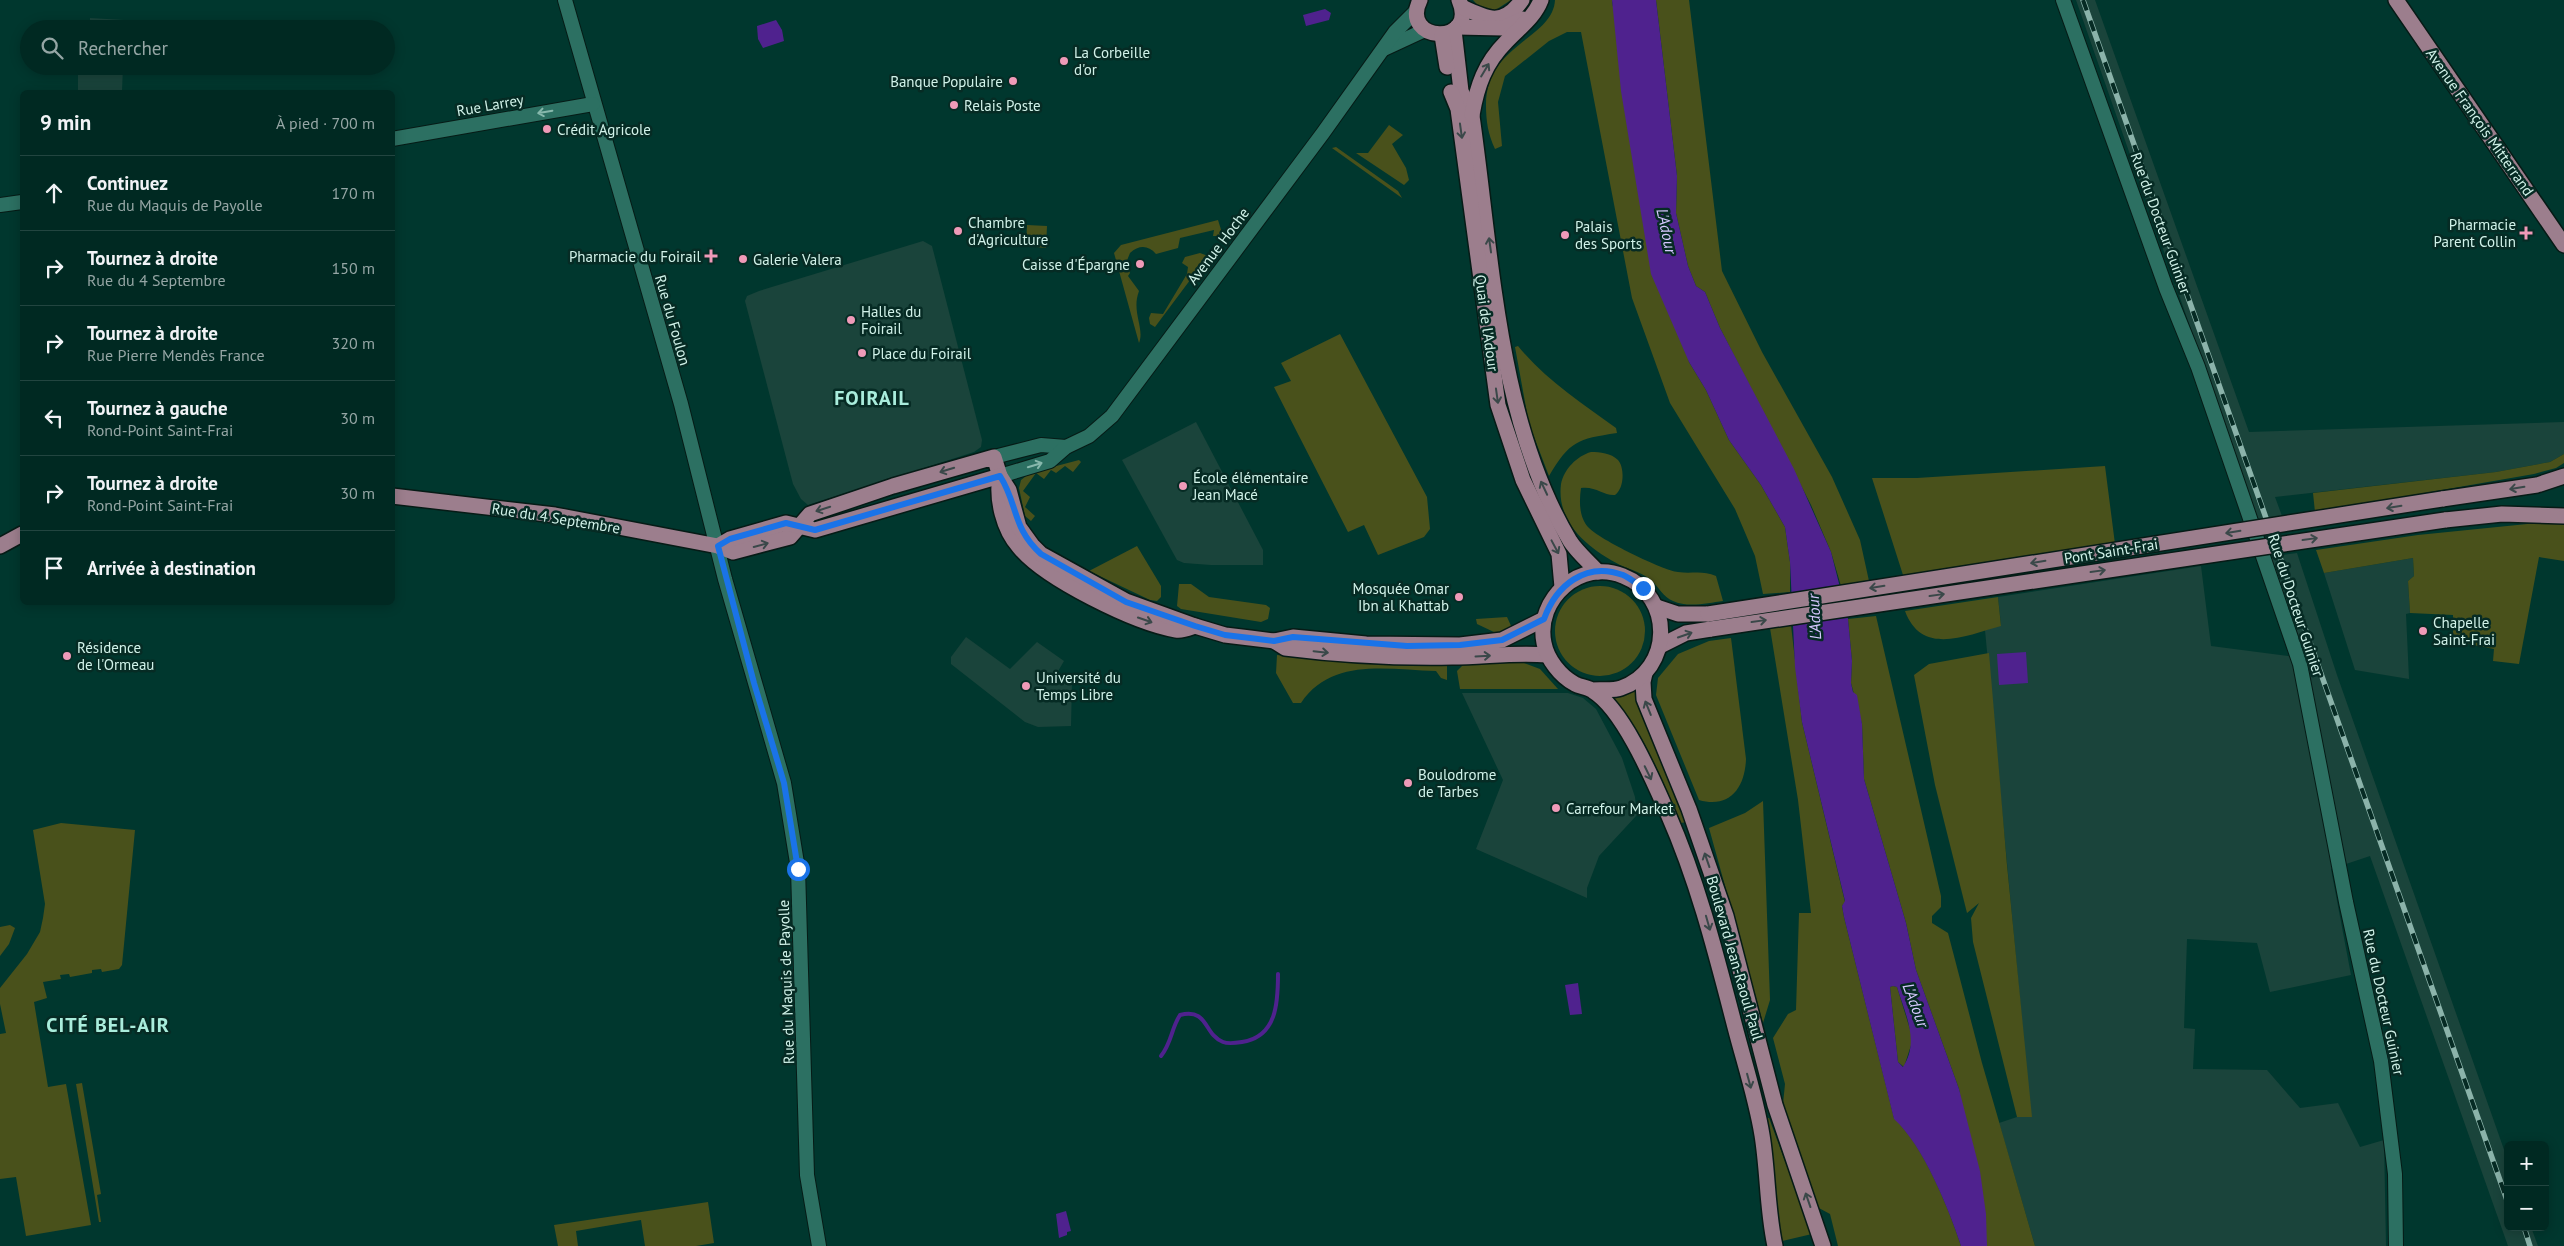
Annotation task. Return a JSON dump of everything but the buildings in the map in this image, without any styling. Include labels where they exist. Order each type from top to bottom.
[{"type":"main road","points":[[1460,3],[1481,17],[1498,19],[1514,12],[1522,0]]},
{"type":"main road","name":"Avenue François Mitterrand","points":[[2396,0],[2564,245]]},
{"type":"main road","points":[[1460,3],[1462,18],[1449,35],[1461,91],[1472,116]]},
{"type":"main road","points":[[1418,5],[1420,25],[1425,30],[1449,35],[1504,28],[1538,7]]},
{"type":"main road","points":[[1472,116],[1481,76],[1504,43],[1538,7]]},
{"type":"main road","name":"Quai de l'Adour","points":[[1449,35],[1451,91],[1458,109],[1498,405],[1523,480],[1558,554],[1562,587]]},
{"type":"main road","name":"Quai de l'Adour","points":[[1472,116],[1499,315],[1513,394],[1524,436],[1538,475],[1571,543],[1598,572]]},
{"type":"main road","points":[[800,527],[810,514],[893,486],[994,458],[1000,476],[997,493],[1009,530],[1018,546],[1030,558],[1095,598],[1128,614],[1176,630],[1195,626],[1225,635],[1274,641],[1293,637],[1374,644],[1460,645],[1502,640],[1544,619]]},
{"type":"main road","points":[[718,546],[730,539],[786,523],[815,530],[1000,476]]},
{"type":"main road","name":"Pont Saint-Frai","points":[[1660,646],[1710,621],[2537,485],[2564,476]]},
{"type":"main road","name":"Rue du 4 Septembre","points":[[395,496],[554,515],[718,546]]},
{"type":"main road","name":"Pont Saint-Frai","points":[[1657,607],[1710,621],[2445,520],[2502,514],[2564,516]]},
{"type":"main road","points":[[0,546],[20,535]]},
{"type":"main road","points":[[1598,572],[1622,575],[1643,588],[1657,607],[1662,626],[1660,646],[1645,673],[1621,688],[1592,690],[1574,684],[1558,671],[1548,655],[1544,644],[1544,619],[1550,602],[1562,587],[1579,576],[1598,572]]},
{"type":"main road","points":[[1274,641],[1285,648],[1365,656],[1453,657],[1526,653],[1548,655]]},
{"type":"main road","name":"Boulevard Jean-Raoul Paul","points":[[1645,673],[1642,682],[1644,699],[1689,808],[1726,916],[1775,1105],[1823,1246]]},
{"type":"main road","name":"Boulevard Jean-Raoul Paul","points":[[1592,690],[1615,710],[1622,722],[1668,814],[1708,922],[1758,1114],[1775,1246]]},
{"type":"street","name":"Rue du Foulon","points":[[564,0],[681,404],[718,546]]},
{"type":"street","name":"Rue du Docteur Guinier","points":[[2063,0],[2166,288],[2198,367],[2300,664],[2346,902],[2381,1062],[2395,1174],[2396,1246]]},
{"type":"street","name":"Avenue Hoche","points":[[1000,476],[1050,461],[1066,447],[1089,436],[1112,416],[1403,22],[1418,5]]},
{"type":"street","name":"Avenue Hoche","points":[[1383,50],[1425,30]]},
{"type":"street","name":"Rue Larrey","points":[[395,138],[593,104]]},
{"type":"street","points":[[0,205],[20,202]]},
{"type":"street","points":[[994,458],[1041,445],[1066,447]]},
{"type":"street","name":"Rue du Maquis de Payolle","points":[[718,546],[754,683],[784,783],[794,837],[798,869],[803,967],[807,1175],[818,1246]]},
{"type":"shaded area","points":[[2076,0],[2095,0],[2249,432],[2564,422],[2564,454],[2550,462],[2496,472],[2275,497],[2282,516],[2258,521]]},
{"type":"shaded area","points":[[90,18],[124,20],[90,20]]},
{"type":"shaded area","points":[[78,75],[123,75],[122,90],[78,90]]},
{"type":"shaded area","name":"Place du Foirail","points":[[923,241],[932,246],[982,440],[981,447],[974,452],[808,505],[801,499],[793,484],[745,301],[747,296]]},
{"type":"shaded area","name":"École élémentaire Jean Macé","points":[[1196,422],[1263,550],[1263,565],[1211,565],[1184,563],[1177,560],[1122,460]]},
{"type":"shaded area","points":[[2297,553],[2337,675],[2504,1150],[2504,1231],[2532,1231],[2538,1246],[2508,1246],[2370,856],[2331,869],[2351,975],[2270,992],[2257,943],[2187,939],[2184,1028],[2195,1029],[2193,1069],[2267,1070],[2300,1108],[2338,1103],[2360,1147],[2384,1140],[2386,1246],[2035,1246],[1999,1123],[2017,1117],[2031,1117],[1985,630],[2001,625],[1998,597],[2201,566],[2211,646],[2303,658],[2269,557]]},
{"type":"shaded area","points":[[2413,558],[2414,576],[2408,581],[2410,613],[2406,614],[2409,679],[2355,670],[2324,573]]},
{"type":"shaded area","name":"Université du Temps Libre","points":[[966,637],[1010,669],[1037,642],[1064,661],[1053,680],[1072,681],[1071,726],[1038,727],[1025,722],[951,664],[951,657]]},
{"type":"shaded area","points":[[1462,693],[1568,693],[1583,698],[1596,709],[1622,758],[1635,797],[1637,815],[1599,856],[1587,888],[1587,898],[1476,849],[1503,780]]},
{"type":"green space","points":[[1473,0],[1511,0],[1494,11],[1482,10]]},
{"type":"green space","points":[[1555,0],[1612,0],[1689,362],[1706,390],[1729,440],[1761,485],[1785,527],[1790,562],[1790,592],[1763,594],[1755,556],[1735,509],[1670,403],[1632,298],[1581,32],[1567,32],[1549,41],[1505,76],[1498,102],[1502,146],[1495,149],[1486,117],[1489,85],[1496,68],[1507,55],[1543,24],[1551,13]]},
{"type":"green space","points":[[1656,0],[1689,0],[1722,271],[1762,352],[1832,477],[1860,540],[1869,581],[1841,586],[1831,552],[1811,505],[1720,328],[1705,292],[1696,286],[1688,266],[1676,213],[1677,176]]},
{"type":"green space","points":[[1389,125],[1403,135],[1392,144],[1406,168],[1409,180],[1404,185],[1356,153],[1368,153]]},
{"type":"green space","points":[[1336,147],[1398,191],[1402,198],[1332,148]]},
{"type":"green space","points":[[1218,220],[1223,236],[1213,236],[1214,230],[1180,238],[1178,248],[1156,254],[1150,249],[1140,247],[1130,253],[1126,263],[1130,273],[1128,276],[1139,291],[1136,306],[1140,332],[1139,343],[1114,253],[1121,245]]},
{"type":"green space","points":[[1027,225],[1047,226],[1046,248],[1026,246]]},
{"type":"green space","points":[[1200,253],[1208,256],[1155,327],[1150,324],[1149,318],[1151,313],[1163,314],[1187,274],[1188,267],[1182,263],[1185,257]]},
{"type":"green space","points":[[1340,334],[1427,497],[1430,529],[1424,537],[1378,555],[1364,525],[1348,532],[1274,387],[1291,381],[1281,363]]},
{"type":"green space","points":[[1518,346],[1552,380],[1616,428],[1617,433],[1583,440],[1569,449],[1556,464],[1549,476],[1529,424],[1515,347]]},
{"type":"green space","points":[[1591,452],[1605,453],[1618,460],[1622,468],[1622,483],[1615,495],[1591,488],[1581,488],[1580,510],[1583,520],[1589,528],[1646,561],[1678,572],[1702,573],[1716,576],[1723,601],[1691,605],[1673,601],[1666,597],[1654,583],[1641,573],[1608,559],[1586,543],[1577,533],[1569,523],[1564,511],[1561,498],[1561,484],[1568,468],[1581,457]]},
{"type":"green space","points":[[2564,454],[2564,463],[2556,468],[2534,474],[2315,512],[2313,493],[2496,472],[2550,462]]},
{"type":"green space","points":[[1079,460],[1081,462],[1073,472],[1065,466],[1056,473],[1051,470],[1044,479],[1036,473],[1023,491],[1030,497],[1025,507],[1035,516],[1031,521],[1025,516],[1019,488],[1021,480],[1030,473]]},
{"type":"green space","points":[[2105,466],[2115,544],[1903,575],[1872,478],[1917,478]]},
{"type":"green space","points":[[2547,522],[2564,524],[2564,561],[2539,557],[2519,664],[2493,661],[2494,649],[2453,641],[2453,615],[2410,613],[2408,581],[2414,576],[2413,558],[2324,573],[2316,550],[2418,535]]},
{"type":"green space","points":[[1137,546],[1161,586],[1161,597],[1157,601],[1150,600],[1089,571]]},
{"type":"green space","points":[[1179,584],[1191,584],[1209,597],[1266,605],[1270,608],[1268,619],[1261,622],[1181,609],[1177,606]]},
{"type":"green space","points":[[1600,586],[1617,589],[1632,599],[1642,614],[1645,631],[1642,648],[1632,663],[1617,673],[1600,676],[1583,673],[1568,663],[1558,648],[1555,631],[1558,614],[1568,599],[1583,589]]},
{"type":"green space","points":[[1998,597],[2001,626],[1947,639],[1934,638],[1922,634],[1913,625],[1905,611]]},
{"type":"green space","points":[[1876,616],[1941,896],[1941,907],[1932,916],[1932,923],[1948,933],[1982,1063],[2035,1246],[1987,1246],[1959,1089],[1916,970],[1906,923],[1864,779],[1862,724],[1851,683],[1852,661],[1848,619]]},
{"type":"green space","points":[[1507,617],[1512,628],[1496,633],[1477,624],[1476,619]]},
{"type":"green space","points":[[1791,625],[1802,722],[1845,902],[1842,906],[1844,917],[1894,1118],[1905,1130],[1925,1160],[1950,1214],[1961,1246],[1838,1246],[1830,1214],[1817,1207],[1783,1104],[1785,1084],[1773,1038],[1788,1014],[1796,1010],[1799,913],[1811,913],[1798,800],[1770,628]]},
{"type":"green space","points":[[1731,638],[1746,759],[1745,769],[1739,787],[1734,793],[1719,801],[1710,802],[1699,800],[1656,695],[1658,678],[1678,654],[1709,641]]},
{"type":"green space","points":[[1989,653],[2007,865],[2032,1117],[2017,1117],[1973,942],[1971,918],[1979,903],[1967,913],[1935,785],[1914,675],[1929,664]]},
{"type":"green space","points":[[1277,655],[1362,663],[1447,664],[1447,680],[1441,678],[1436,671],[1362,669],[1328,678],[1314,688],[1301,703],[1293,703],[1276,673]]},
{"type":"green space","points":[[1521,662],[1540,669],[1558,689],[1460,689],[1457,671],[1463,665]]},
{"type":"green space","points":[[1636,686],[1636,700],[1686,822],[1681,823],[1642,739],[1622,708],[1611,695]]},
{"type":"green space","points":[[1763,801],[1770,1000],[1763,1023],[1709,828],[1745,813]]},
{"type":"green space","points":[[61,823],[135,830],[122,965],[119,969],[102,972],[101,969],[92,970],[92,973],[70,977],[69,974],[60,975],[61,979],[43,982],[47,998],[34,1002],[48,1087],[66,1084],[91,1225],[26,1236],[16,1177],[0,1179],[0,1034],[6,1033],[0,1004],[0,988],[27,954],[40,932],[43,918],[45,904],[33,830]]},
{"type":"green space","points":[[10,925],[15,928],[9,944],[0,956],[0,927]]},
{"type":"green space","points":[[1890,987],[1897,987],[1913,1039],[1904,1067],[1898,1062]]},
{"type":"green space","points":[[82,1083],[101,1194],[97,1195],[101,1222],[99,1222],[76,1084]]},
{"type":"green space","points":[[1769,1118],[1812,1234],[1778,1242],[1763,1119]]},
{"type":"green space","points":[[708,1202],[714,1243],[696,1246],[645,1246],[641,1220],[576,1231],[578,1246],[558,1246],[554,1225]]},
{"type":"water","name":"L'Adour","points":[[1612,0],[1656,0],[1677,176],[1676,213],[1688,266],[1696,286],[1705,292],[1720,328],[1794,469],[1831,552],[1848,619],[1852,661],[1851,683],[1853,692],[1857,695],[1862,724],[1864,779],[1906,923],[1916,970],[1959,1089],[1980,1171],[1986,1214],[1987,1246],[1961,1246],[1950,1214],[1934,1178],[1905,1130],[1894,1119],[1844,917],[1842,906],[1845,901],[1802,722],[1795,667],[1790,562],[1785,527],[1761,485],[1729,440],[1706,390],[1689,362],[1651,274],[1621,91]],"holes":[[[1890,987],[1897,987],[1907,1017],[1911,1037],[1908,1057],[1903,1067],[1898,1062]]]},
{"type":"water","points":[[1325,9],[1331,13],[1329,20],[1306,26],[1303,15]]},
{"type":"water","points":[[776,20],[782,30],[784,41],[763,48],[758,39],[757,26]]},
{"type":"water","points":[[2026,652],[2028,683],[1999,685],[1997,654]]},
{"type":"water","points":[[1578,983],[1582,1014],[1570,1015],[1565,985]]},
{"type":"water","points":[[1066,1211],[1071,1231],[1059,1238],[1056,1214]]},
{"type":"waterway","points":[[1161,1056],[1180,1015],[1189,1014],[1201,1018],[1212,1033],[1225,1043],[1254,1039],[1269,1026],[1273,1017],[1276,1007],[1278,974]]},
{"type":"railway","points":[[2083,0],[2504,1192]]},
{"type":"railway","points":[[2525,1231],[2530,1246]]},
{"type":"place","name":"La Corbeille d'or","points":[[1064,61]]},
{"type":"place","name":"Banque Populaire","points":[[1013,81]]},
{"type":"place","name":"Relais Poste","points":[[954,105]]},
{"type":"place","name":"Crédit Agricole","points":[[547,129]]},
{"type":"place","name":"Chambre d'Agriculture","points":[[958,231]]},
{"type":"place","name":"Pharmacie Parent Collin","points":[[2526,233]]},
{"type":"place","name":"Palais des Sports","points":[[1565,235]]},
{"type":"place","name":"Pharmacie du Foirail","points":[[711,256]]},
{"type":"place","name":"Galerie Valera","points":[[743,259]]},
{"type":"place","name":"Caisse d'Épargne","points":[[1140,264]]},
{"type":"place","name":"Halles du Foirail","points":[[851,320]]},
{"type":"place","name":"Place du Foirail","points":[[862,353]]},
{"type":"place","name":"École élémentaire Jean Macé","points":[[1183,486]]},
{"type":"place","name":"Mosquée Omar Ibn al Khattab","points":[[1459,597]]},
{"type":"place","name":"Chapelle Saint-Frai","points":[[2423,631]]},
{"type":"place","name":"Résidence de l'Ormeau","points":[[67,656]]},
{"type":"place","name":"Université du Temps Libre","points":[[1026,686]]},
{"type":"place","name":"Boulodrome de Tarbes","points":[[1408,783]]},
{"type":"place","name":"Carrefour Market","points":[[1556,808]]},
{"type":"district","name":"FOIRAIL","points":[[872,398]]},
{"type":"district","name":"CITÉ BEL-AIR","points":[[108,1025]]},
{"type":"route","points":[[798,869],[784,783],[725,579],[718,546],[730,539],[786,523],[815,530],[1000,476],[1009,490],[1019,527],[1026,538],[1041,554],[1126,602],[1225,635],[1274,641],[1293,637],[1407,646],[1481,643],[1502,640],[1519,634],[1544,619],[1550,602],[1562,587],[1579,576],[1598,572],[1622,575],[1643,588]]}]
